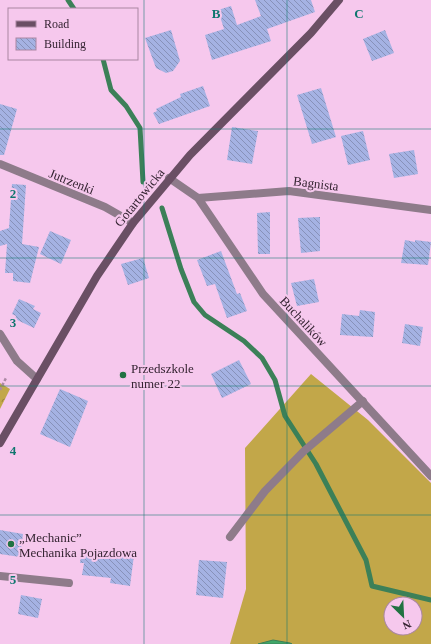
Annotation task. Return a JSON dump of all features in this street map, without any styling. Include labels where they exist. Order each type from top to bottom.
[{"type":"street","name":"Gotartowicka","points":[[0,443],[97,276],[133,223],[170,178],[238,105],[311,33],[340,0]]},
{"type":"street","name":"Jutrzenki","points":[[0,164],[105,207],[133,223]]},
{"type":"street","name":"Buchalików","points":[[170,178],[198,198],[263,294],[431,476]]},
{"type":"street","name":"Bagnista","points":[[198,198],[290,191],[431,210]]},
{"type":"street","points":[[0,334],[17,361],[37,379]]},
{"type":"street","points":[[230,537],[265,491],[307,448],[363,401]]},
{"type":"street","points":[[0,576],[69,583]]},
{"type":"path","points":[[0,390],[6,378]]},
{"type":"green space","points":[[311,374],[368,420],[431,483],[431,644],[230,644],[246,589],[245,448]]},
{"type":"green space","points":[[0,383],[10,389],[0,409]]},
{"type":"shaded area","points":[[273,640],[290,643],[292,644],[258,644]]},
{"type":"building","points":[[255,0],[311,0],[315,12],[267,29],[271,41],[212,60],[205,35],[224,29],[218,10],[231,6],[237,25],[261,16]]},
{"type":"building","points":[[171,30],[180,61],[173,71],[166,73],[156,68],[145,38]]},
{"type":"building","points":[[385,30],[394,53],[372,61],[363,39]]},
{"type":"building","points":[[203,86],[210,106],[159,124],[153,113],[157,111],[156,109],[181,97],[180,94]]},
{"type":"building","points":[[321,88],[336,137],[312,144],[297,95]]},
{"type":"building","points":[[0,104],[17,109],[4,155],[0,155]]},
{"type":"building","points":[[232,127],[258,131],[252,164],[227,160]]},
{"type":"building","points":[[363,131],[370,160],[348,165],[341,136]]},
{"type":"building","points":[[414,150],[418,174],[394,178],[389,154]]},
{"type":"building","points":[[12,184],[26,185],[22,244],[39,247],[30,283],[13,281],[13,273],[5,273],[7,244],[0,246],[0,231],[9,228]]},
{"type":"building","points":[[270,212],[270,254],[258,254],[257,213]]},
{"type":"building","points":[[320,217],[320,251],[301,253],[298,218]]},
{"type":"building","points":[[50,231],[71,240],[61,264],[40,254]]},
{"type":"building","points":[[405,240],[415,242],[415,240],[431,242],[428,265],[401,263]]},
{"type":"building","points":[[221,251],[237,294],[240,293],[247,311],[227,318],[215,284],[207,286],[197,260]]},
{"type":"building","points":[[143,258],[149,278],[128,285],[121,264]]},
{"type":"building","points":[[314,279],[319,302],[297,306],[291,283]]},
{"type":"building","points":[[19,299],[35,306],[33,309],[41,313],[34,328],[15,319],[16,316],[12,314]]},
{"type":"building","points":[[360,310],[375,312],[373,337],[340,335],[342,314],[359,316]]},
{"type":"building","points":[[405,324],[423,327],[420,346],[402,343]]},
{"type":"building","points":[[239,360],[251,384],[222,398],[211,374]]},
{"type":"building","points":[[60,389],[88,401],[70,447],[40,434]]},
{"type":"building","name":"„Mechanic” Mechanika Pojazdowa","points":[[0,530],[23,534],[20,557],[0,554]]},
{"type":"building","points":[[82,549],[134,555],[130,586],[110,583],[111,578],[82,575],[84,563],[80,563]]},
{"type":"building","points":[[199,560],[227,562],[223,598],[196,595]]},
{"type":"building","points":[[21,595],[42,599],[38,618],[18,614]]},
{"type":"waterway","points":[[68,0],[73,8]]},
{"type":"waterway","points":[[103,60],[111,90],[126,106],[140,128],[143,182]]},
{"type":"waterway","points":[[162,208],[181,269],[194,302],[205,315],[244,341],[262,358],[275,380],[285,416],[316,464],[366,560],[372,586],[431,600]]},
{"type":"place","name":"Przedszkole numer 22","points":[[123,375]]},
{"type":"place","name":"„Mechanic” Mechanika Pojazdowa","points":[[11,544]]}]
